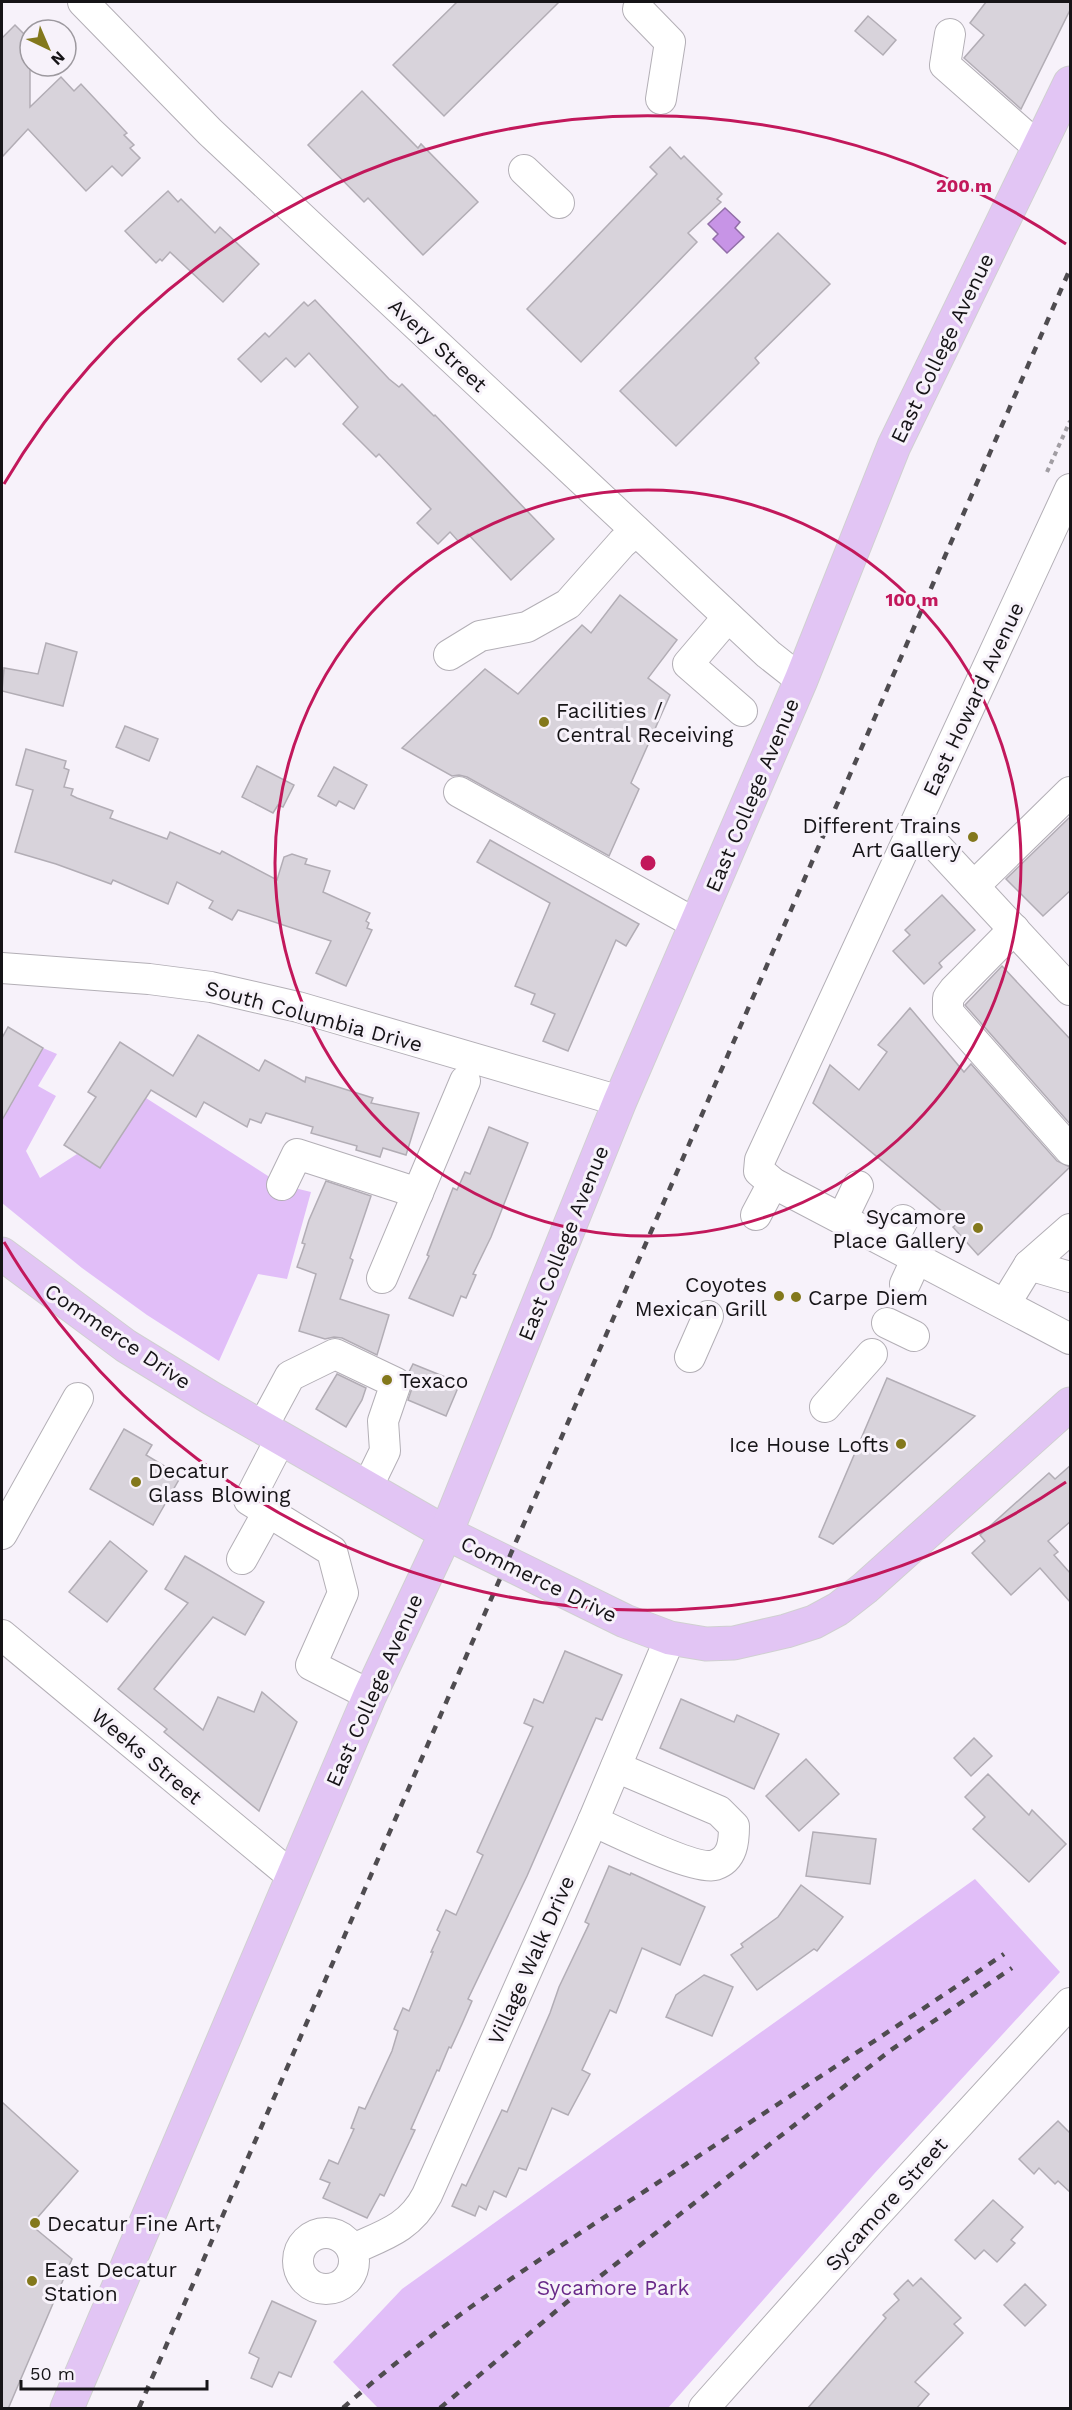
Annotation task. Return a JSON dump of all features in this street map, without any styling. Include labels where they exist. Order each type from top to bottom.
[{"type":"main road","name":"East College Avenue","points":[[68,2409],[370,1695],[446,1533],[620,1101],[801,681],[894,446],[1071,82]]},
{"type":"main road","name":"Commerce Drive","points":[[2,1254],[126,1346],[446,1533],[625,1621],[670,1638],[706,1644],[734,1643],[786,1631],[814,1622],[838,1609],[866,1588],[1071,1404]]},
{"type":"street","name":"Avery Street","points":[[83,2],[219,140],[728,617],[801,681]]},
{"type":"street","points":[[638,9],[670,42],[661,99]]},
{"type":"street","points":[[950,34],[945,65],[1039,148]]},
{"type":"street","points":[[525,170],[559,203]]},
{"type":"street","name":"East Howard Avenue","points":[[756,1215],[766,1177],[760,1160],[1071,489]]},
{"type":"street","points":[[449,655],[480,636],[527,627],[568,604],[622,543],[636,531]]},
{"type":"street","points":[[728,617],[688,664],[742,711]]},
{"type":"street","points":[[459,792],[696,924]]},
{"type":"street","points":[[974,886],[1071,792]]},
{"type":"street","points":[[916,824],[1014,929],[1064,971]]},
{"type":"street","points":[[1014,929],[962,980],[948,998],[948,1012],[1071,1150]]},
{"type":"street","name":"South Columbia Drive","points":[[2,969],[149,979],[211,987],[298,1007],[620,1101]]},
{"type":"street","points":[[382,1278],[465,1081]]},
{"type":"street","points":[[282,1185],[297,1154],[418,1193]]},
{"type":"street","points":[[766,1177],[842,1219],[897,1232],[911,1271],[1005,1304],[1071,1339]]},
{"type":"street","points":[[842,1219],[858,1186]]},
{"type":"street","points":[[1005,1304],[1029,1265],[1071,1229]]},
{"type":"street","points":[[1029,1265],[1071,1278]]},
{"type":"street","points":[[690,1357],[708,1316]]},
{"type":"street","points":[[887,1323],[914,1336]]},
{"type":"street","points":[[367,1488],[385,1451],[383,1421],[396,1383],[335,1354],[290,1376],[249,1500],[332,1551],[343,1593],[311,1665],[370,1695]]},
{"type":"street","points":[[825,1407],[872,1354]]},
{"type":"street","points":[[2,1534],[78,1398]]},
{"type":"street","points":[[242,1559],[268,1512]]},
{"type":"street","name":"Weeks Street","points":[[2,1635],[293,1877]]},
{"type":"street","name":"Village Walk Drive","points":[[353,2249],[399,2228],[419,2210],[593,1821],[670,1638]]},
{"type":"street","points":[[593,1821],[696,1865],[716,1865],[725,1859],[734,1844],[734,1826],[719,1811],[616,1767]]},
{"type":"street","name":"Sycamore Street","points":[[704,2409],[870,2221],[1071,2003]]},
{"type":"green space","points":[[43,1048],[57,1054],[38,1086],[56,1096],[26,1151],[40,1178],[77,1154],[100,1168],[146,1098],[282,1185],[311,1192],[287,1279],[258,1274],[219,1361],[147,1315],[82,1268],[2,1203],[2,1093],[13,1100]]},
{"type":"green space","name":"Sycamore Park","points":[[975,1879],[1060,1972],[874,2174],[668,2408],[378,2408],[333,2362],[402,2289]]},
{"type":"shaded area","points":[[725,208],[740,222],[735,228],[744,237],[727,253],[713,239],[718,234],[708,224]]},
{"type":"building","points":[[457,2],[559,2],[444,116],[393,65]]},
{"type":"building","points":[[986,2],[1071,2],[1071,8],[1021,109],[964,58],[984,35],[970,23]]},
{"type":"building","points":[[868,16],[896,40],[883,55],[855,31]]},
{"type":"building","points":[[15,25],[18,28],[18,78],[30,78],[30,107],[62,78],[74,91],[81,84],[127,133],[124,135],[134,145],[130,148],[140,158],[122,176],[112,166],[86,191],[28,129],[2,157],[2,38]]},
{"type":"building","points":[[362,91],[418,148],[421,144],[478,202],[423,255],[368,198],[364,202],[308,145]]},
{"type":"building","points":[[670,147],[681,159],[684,156],[722,194],[717,199],[721,202],[688,233],[697,242],[581,362],[527,309],[657,174],[650,167]]},
{"type":"building","points":[[168,191],[178,202],[181,199],[215,233],[220,227],[259,264],[223,302],[170,252],[162,261],[160,259],[156,263],[125,231]]},
{"type":"building","points":[[778,233],[830,284],[755,358],[759,363],[676,446],[620,391]]},
{"type":"building","points":[[315,300],[389,379],[399,387],[402,384],[435,415],[554,539],[511,580],[468,534],[459,542],[450,532],[438,544],[417,523],[431,509],[379,454],[376,457],[343,424],[358,407],[309,353],[295,367],[286,358],[261,382],[238,359],[265,333],[269,337],[304,302],[308,306]]},
{"type":"building","name":"Facilities / Central Receiving","points":[[620,595],[677,640],[648,678],[670,695],[631,783],[639,789],[609,856],[467,777],[452,776],[402,748],[485,669],[518,694],[582,625],[591,633]]},
{"type":"building","points":[[46,643],[77,652],[63,706],[2,691],[4,668],[38,674]]},
{"type":"building","points":[[125,726],[158,739],[149,761],[116,747]]},
{"type":"building","points":[[26,749],[66,761],[64,768],[69,770],[64,787],[73,789],[71,795],[77,798],[113,811],[110,818],[167,839],[170,832],[220,854],[222,851],[277,880],[284,857],[292,854],[307,859],[305,864],[330,871],[323,892],[370,913],[366,921],[369,923],[367,928],[372,930],[346,986],[316,973],[331,941],[238,910],[232,920],[209,908],[213,901],[177,882],[168,904],[113,880],[111,884],[15,852],[33,790],[16,785]]},
{"type":"building","points":[[257,766],[294,785],[283,807],[278,805],[273,813],[242,797]]},
{"type":"building","points":[[334,767],[367,785],[354,809],[339,801],[336,806],[318,796]]},
{"type":"building","points":[[1071,816],[1071,890],[1043,916],[1006,879]]},
{"type":"building","points":[[490,840],[639,924],[626,946],[616,940],[568,1051],[543,1041],[555,1014],[531,1004],[535,994],[515,986],[550,903],[477,862]]},
{"type":"building","points":[[942,895],[975,930],[939,963],[942,967],[924,984],[893,951],[910,935],[905,930]]},
{"type":"building","points":[[1002,966],[1071,1040],[1071,1125],[965,1005]]},
{"type":"building","points":[[910,1008],[964,1072],[971,1064],[1057,1161],[1070,1167],[978,1255],[953,1227],[957,1224],[813,1103],[830,1065],[859,1090],[887,1052],[878,1045]]},
{"type":"building","points":[[8,1027],[43,1048],[2,1120],[2,1038]]},
{"type":"building","points":[[198,1035],[259,1071],[265,1060],[305,1082],[306,1077],[373,1098],[371,1103],[419,1113],[406,1155],[383,1148],[380,1157],[356,1150],[357,1146],[311,1133],[313,1127],[266,1113],[261,1123],[250,1119],[247,1127],[204,1102],[196,1117],[151,1090],[100,1168],[64,1145],[96,1097],[88,1092],[120,1042],[173,1076]]},
{"type":"building","points":[[489,1127],[528,1143],[491,1237],[473,1274],[476,1275],[466,1298],[461,1296],[453,1316],[409,1298],[429,1256],[427,1255],[453,1188],[457,1190],[465,1172],[470,1174]]},
{"type":"building","points":[[326,1181],[371,1196],[350,1258],[353,1260],[340,1299],[389,1315],[377,1355],[342,1338],[325,1339],[299,1331],[316,1274],[297,1267],[305,1244],[302,1243],[309,1220]]},
{"type":"building","points":[[413,1364],[460,1383],[446,1416],[408,1400],[413,1380],[409,1372]]},
{"type":"building","points":[[337,1374],[366,1388],[362,1400],[346,1427],[316,1409]]},
{"type":"building","name":"Ice House Lofts","points":[[887,1378],[975,1416],[833,1544],[819,1537]]},
{"type":"building","name":"Decatur Glass Blowing","points":[[124,1429],[152,1445],[146,1455],[181,1476],[153,1525],[90,1489]]},
{"type":"building","points":[[1071,1465],[1071,1521],[1048,1541],[1058,1552],[1054,1555],[1071,1574],[1071,1603],[1040,1568],[1011,1595],[972,1553],[985,1541],[980,1535],[1049,1473],[1055,1479]]},
{"type":"building","points":[[110,1541],[147,1571],[107,1622],[69,1592]]},
{"type":"building","points":[[185,1556],[264,1602],[245,1635],[213,1617],[154,1689],[203,1730],[218,1697],[254,1712],[262,1692],[297,1722],[259,1811],[164,1732],[167,1729],[118,1689],[188,1603],[165,1589]]},
{"type":"building","points":[[565,1651],[622,1675],[602,1720],[596,1718],[527,1876],[468,1999],[472,2001],[451,2048],[449,2047],[439,2071],[437,2070],[411,2129],[415,2130],[384,2196],[380,2194],[367,2218],[323,2198],[330,2183],[320,2179],[329,2160],[338,2164],[354,2129],[351,2128],[359,2107],[365,2109],[392,2051],[398,2031],[394,2029],[403,2008],[409,2011],[433,1952],[431,1952],[440,1932],[437,1930],[446,1910],[456,1915],[483,1855],[477,1852],[533,1727],[524,1723],[534,1699],[543,1703]]},
{"type":"building","points":[[681,1699],[734,1722],[737,1715],[779,1734],[754,1789],[660,1748]]},
{"type":"building","points":[[974,1738],[992,1756],[971,1776],[954,1758]]},
{"type":"building","points":[[806,1759],[839,1794],[799,1831],[766,1796]]},
{"type":"building","points":[[988,1774],[1029,1815],[1032,1810],[1066,1844],[1029,1882],[973,1829],[985,1817],[965,1797]]},
{"type":"building","points":[[813,1832],[876,1839],[870,1884],[806,1876]]},
{"type":"building","points":[[609,1866],[630,1875],[631,1873],[705,1907],[680,1965],[642,1948],[616,2013],[610,2010],[582,2070],[590,2074],[568,2115],[552,2108],[526,2170],[519,2168],[506,2197],[494,2191],[486,2210],[479,2206],[475,2216],[452,2206],[462,2184],[466,2186],[502,2110],[507,2112],[559,1987],[589,1924],[585,1922]]},
{"type":"building","points":[[801,1885],[843,1917],[817,1951],[814,1949],[757,1990],[731,1955],[743,1947],[741,1944],[778,1917]]},
{"type":"building","points":[[704,1975],[733,1987],[712,2036],[666,2017],[676,1995]]},
{"type":"building","name":"East Decatur Station","points":[[2,2102],[78,2171],[31,2225],[72,2259],[8,2409],[2,2409]]},
{"type":"building","points":[[1058,2121],[1071,2134],[1071,2193],[1058,2181],[1055,2184],[1039,2168],[1034,2174],[1019,2159]]},
{"type":"building","points":[[993,2200],[1023,2227],[1011,2240],[1015,2243],[997,2262],[984,2250],[975,2259],[955,2240]]},
{"type":"building","points":[[921,2278],[961,2318],[954,2324],[963,2333],[915,2382],[929,2394],[916,2409],[807,2409],[886,2318],[883,2315],[899,2300],[894,2294],[908,2280],[913,2286]]},
{"type":"building","points":[[1025,2284],[1046,2305],[1025,2326],[1004,2305]]},
{"type":"building","points":[[272,2301],[316,2321],[291,2377],[279,2372],[272,2387],[251,2378],[259,2358],[249,2353]]},
{"type":"railway","points":[[139,2408],[1070,269]]},
{"type":"railway","points":[[343,2408],[379,2377],[491,2292],[1004,1954]]},
{"type":"railway","points":[[440,2408],[567,2302],[891,2050],[1012,1968]]},
{"type":"place","name":"Facilities / Central Receiving","points":[[544,722]]},
{"type":"place","name":"Different Trains Art Gallery","points":[[973,837]]},
{"type":"place","name":"Sycamore Place Gallery","points":[[978,1228]]},
{"type":"place","name":"Coyotes Mexican Grill","points":[[779,1296]]},
{"type":"place","name":"Carpe Diem","points":[[796,1297]]},
{"type":"place","name":"Texaco","points":[[387,1380]]},
{"type":"place","name":"Ice House Lofts","points":[[901,1444]]},
{"type":"place","name":"Decatur Glass Blowing","points":[[136,1482]]},
{"type":"place","name":"Decatur Fine Art","points":[[35,2223]]},
{"type":"place","name":"East Decatur Station","points":[[32,2281]]}]
